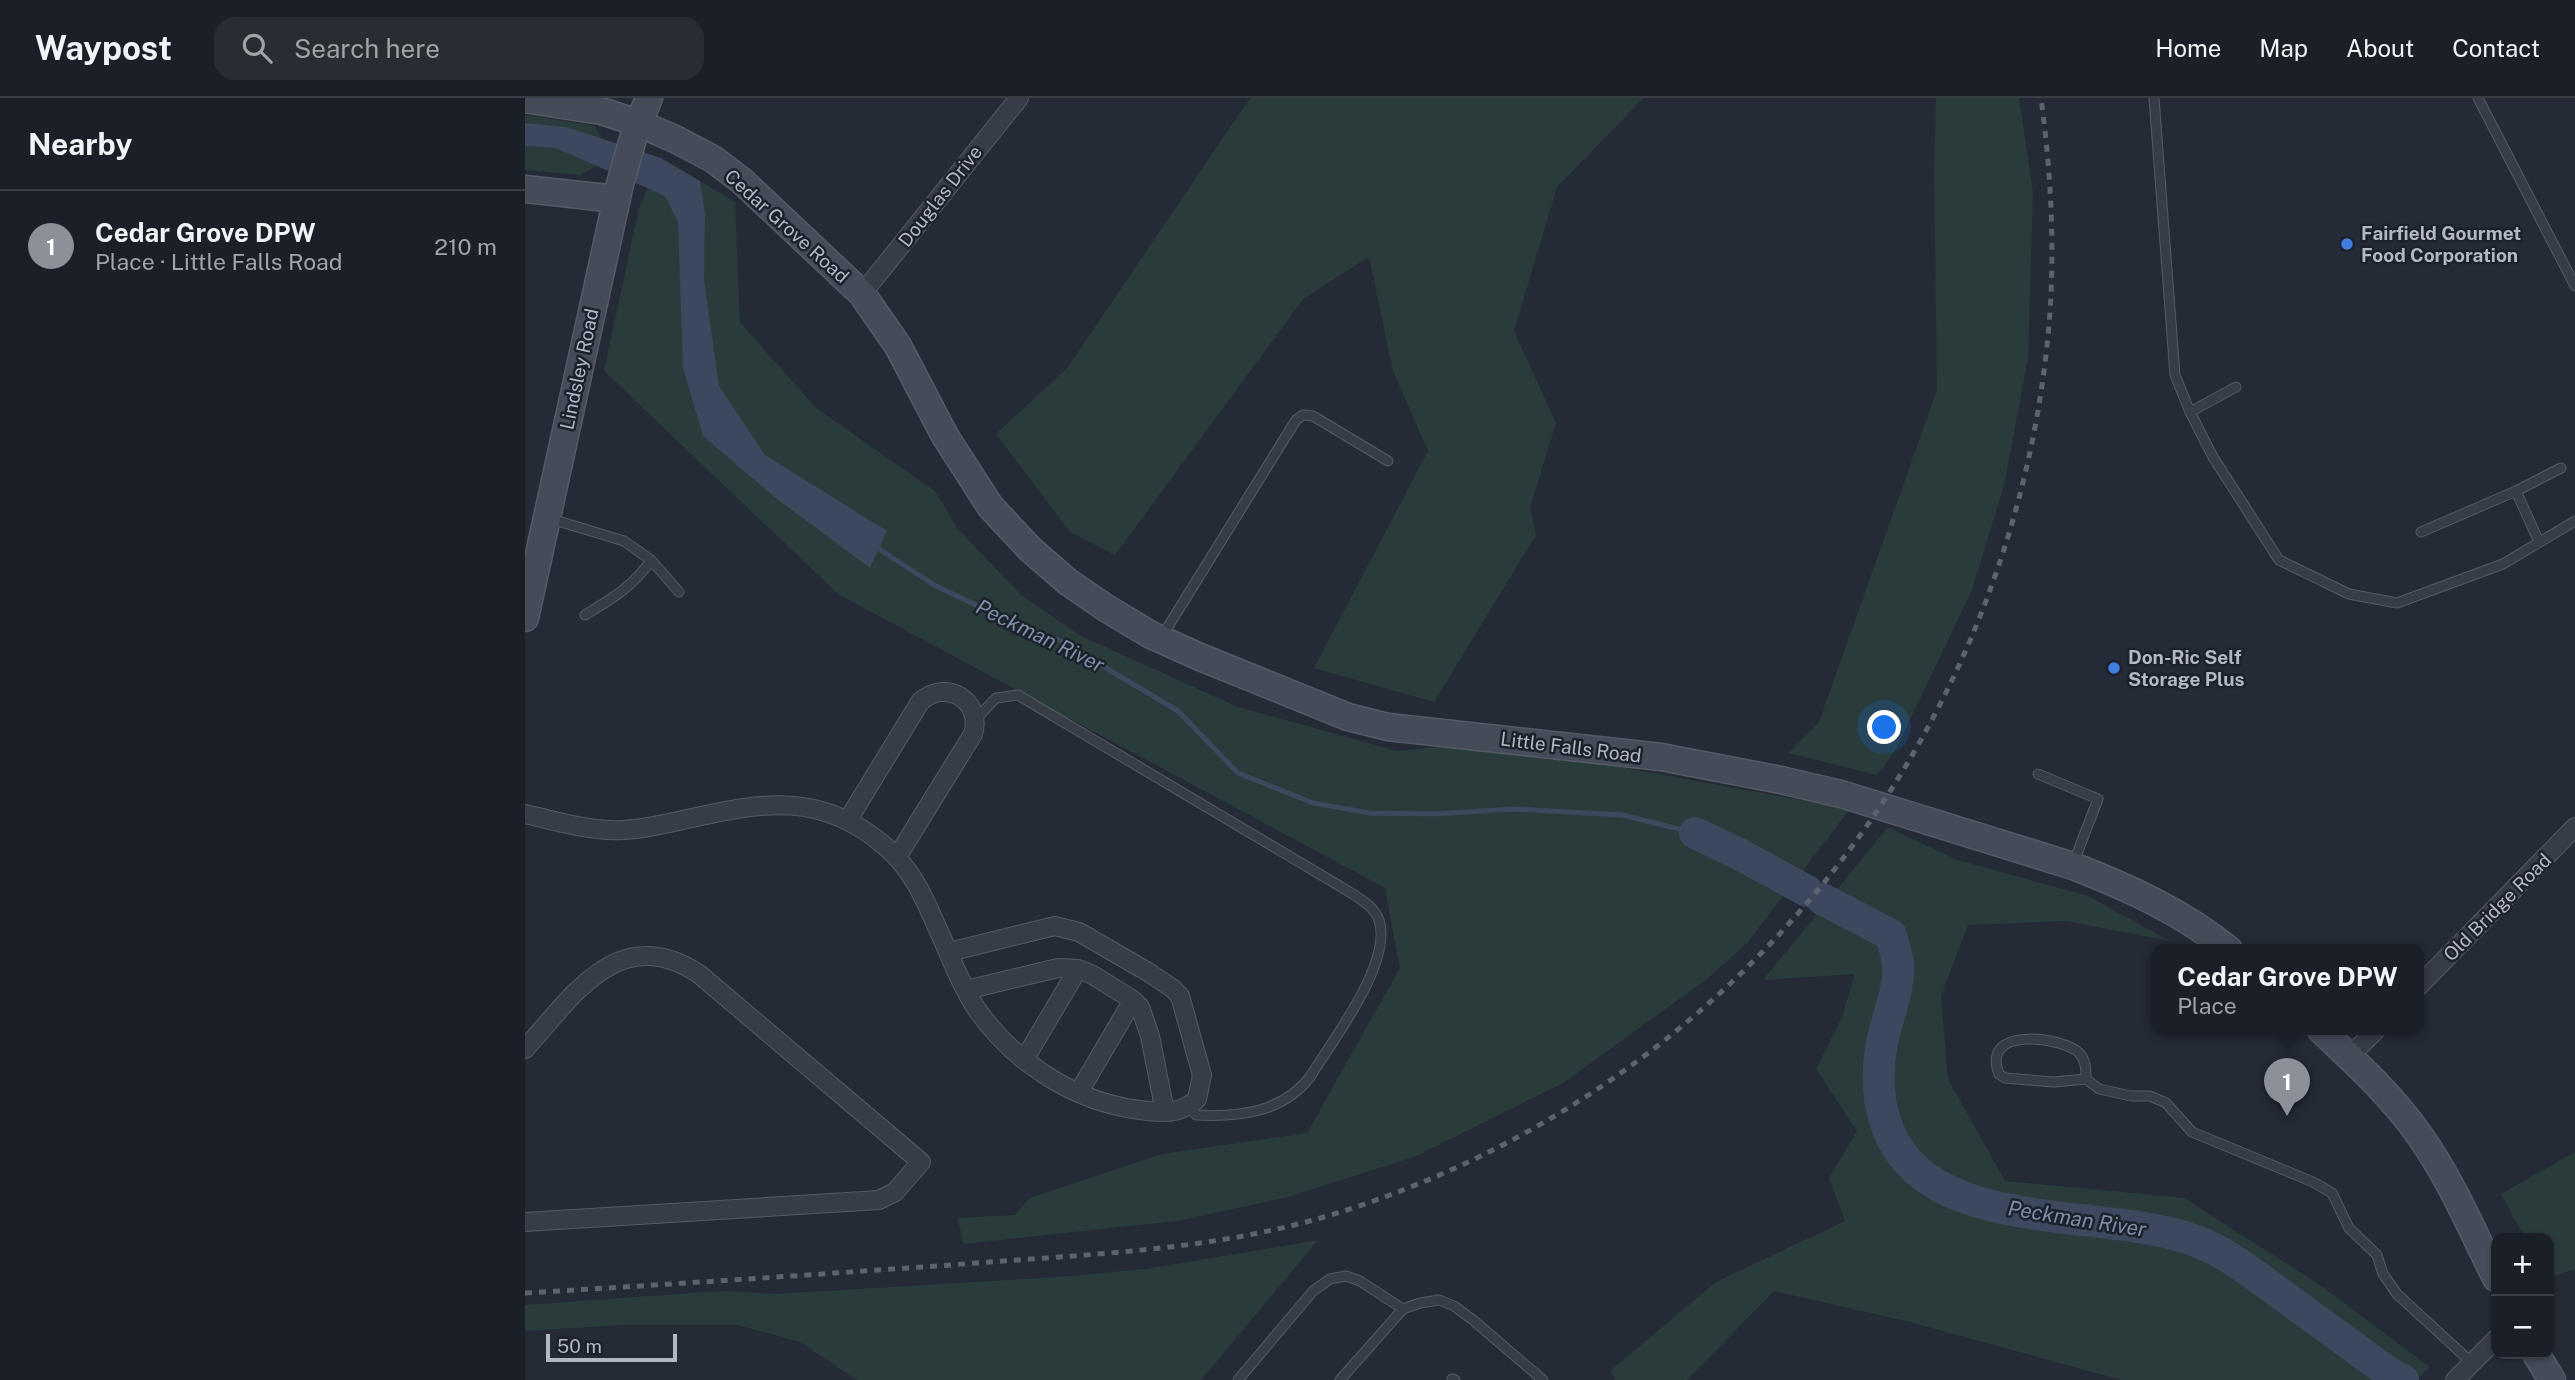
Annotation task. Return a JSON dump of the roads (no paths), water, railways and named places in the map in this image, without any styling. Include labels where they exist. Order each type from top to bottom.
[{"type":"street","name":"Lindsley Road","points":[[525,618],[618,192],[636,129],[649,98]]},
{"type":"street","name":"Douglas Drive","points":[[862,295],[1019,98]]},
{"type":"street","name":"Cedar Grove Road","points":[[525,99],[601,111],[636,129],[675,139],[713,159],[742,181],[862,295],[898,346],[945,436],[963,464]]},
{"type":"street","points":[[525,189],[618,192]]},
{"type":"street","name":"Little Falls Road","points":[[963,464],[990,506],[1030,549],[1068,582],[1106,608],[1160,639],[1348,717],[1388,727],[1661,757],[1781,779],[1841,794],[2073,866],[2160,905],[2220,944]]},
{"type":"street","points":[[848,820],[911,715],[926,696],[939,691],[950,692],[966,701],[977,719],[966,748],[897,857]]},
{"type":"street","points":[[525,814],[612,831],[645,828],[750,805],[780,804],[820,811],[848,820],[897,857],[920,888],[966,990],[977,1010],[995,1032],[1024,1059],[1079,1092],[1118,1106],[1179,1112],[1197,1100],[1202,1075],[1185,1005],[1180,996],[1164,982],[1067,927],[1044,928],[949,952]]},
{"type":"street","name":"Old Bridge Road","points":[[2424,981],[2575,827]]},
{"type":"street","points":[[525,1049],[598,971],[632,957],[653,956],[674,960],[699,974],[921,1162],[895,1192],[879,1199],[525,1222]]},
{"type":"street","points":[[966,990],[1058,968],[1079,969],[1091,974],[1133,1000],[1144,1017],[1165,1112]]},
{"type":"street","points":[[1024,1059],[1079,969]]},
{"type":"street","points":[[1079,1092],[1133,1000]]},
{"type":"street","points":[[2326,1035],[2391,1101],[2420,1136],[2448,1181],[2491,1268]]},
{"type":"street","points":[[2349,1057],[2371,1035]]},
{"type":"street","points":[[2455,1380],[2491,1344]]},
{"type":"street","points":[[2539,1359],[2552,1380]]},
{"type":"lane","points":[[2154,98],[2175,375],[2213,457],[2279,560],[2349,594],[2397,603],[2503,564],[2575,521]]},
{"type":"lane","points":[[2479,98],[2575,286]]},
{"type":"lane","points":[[2190,412],[2236,387]]},
{"type":"lane","points":[[1160,639],[1296,420],[1303,415],[1313,415],[1388,461]]},
{"type":"lane","points":[[2421,533],[2561,468]]},
{"type":"lane","points":[[2516,491],[2539,542]]},
{"type":"lane","points":[[547,518],[624,541],[651,560],[679,592]]},
{"type":"lane","points":[[585,615],[640,577],[651,560]]},
{"type":"lane","points":[[977,719],[996,698],[1018,695],[1348,891],[1376,914],[1381,942],[1373,972],[1330,1045],[1298,1092],[1268,1108],[1244,1114],[1196,1115],[1189,1107]]},
{"type":"lane","points":[[2038,774],[2098,799],[2073,866]]},
{"type":"lane","points":[[2086,1079],[2082,1056],[2073,1048],[2060,1044],[2009,1040],[2000,1047],[1996,1057],[1999,1074],[2005,1078],[2054,1082],[2086,1079],[2099,1089],[2131,1096],[2150,1096],[2166,1103],[2192,1132],[2313,1182],[2332,1193],[2349,1227],[2377,1255],[2383,1274],[2397,1294],[2472,1363]]},
{"type":"lane","points":[[1238,1380],[1313,1291],[1330,1279],[1346,1276],[1360,1281],[1403,1309]]},
{"type":"lane","points":[[1340,1380],[1403,1309],[1439,1300],[1454,1306],[1543,1380]]},
{"type":"water","points":[[525,123],[566,127],[661,158],[700,181],[705,213],[704,280],[719,386],[765,455],[887,531],[870,568],[777,499],[703,436],[683,368],[678,222],[665,196],[556,148],[525,146]]},
{"type":"waterway","name":"Peckman River","points":[[873,545],[934,585],[1003,618],[1061,641],[1178,711],[1238,773],[1313,803],[1370,813],[1434,814],[1514,809],[1622,815],[1695,833]]},
{"type":"waterway","name":"Peckman River","points":[[1695,833],[1807,891]]},
{"type":"waterway","name":"Peckman River","points":[[1822,899],[1891,935],[1897,958],[1898,977],[1880,1057],[1880,1100],[1884,1117],[1903,1156],[1934,1183],[1973,1200],[2018,1211],[2158,1230],[2208,1246],[2240,1264],[2388,1372],[2403,1380]]},
{"type":"railway","points":[[525,1293],[1108,1253],[1195,1244],[1281,1228],[1324,1217],[1467,1163],[1597,1089],[1715,998],[1817,891],[1903,770],[1971,638],[2020,496],[2047,346],[2051,222],[2041,98]]},
{"type":"place","name":"Fairfield Gourmet Food Corporation","points":[[2347,244]]},
{"type":"place","name":"Don-Ric Self Storage Plus","points":[[2114,668]]},
{"type":"place","name":"Cedar Grove DPW","points":[[2287,1116]]}]
